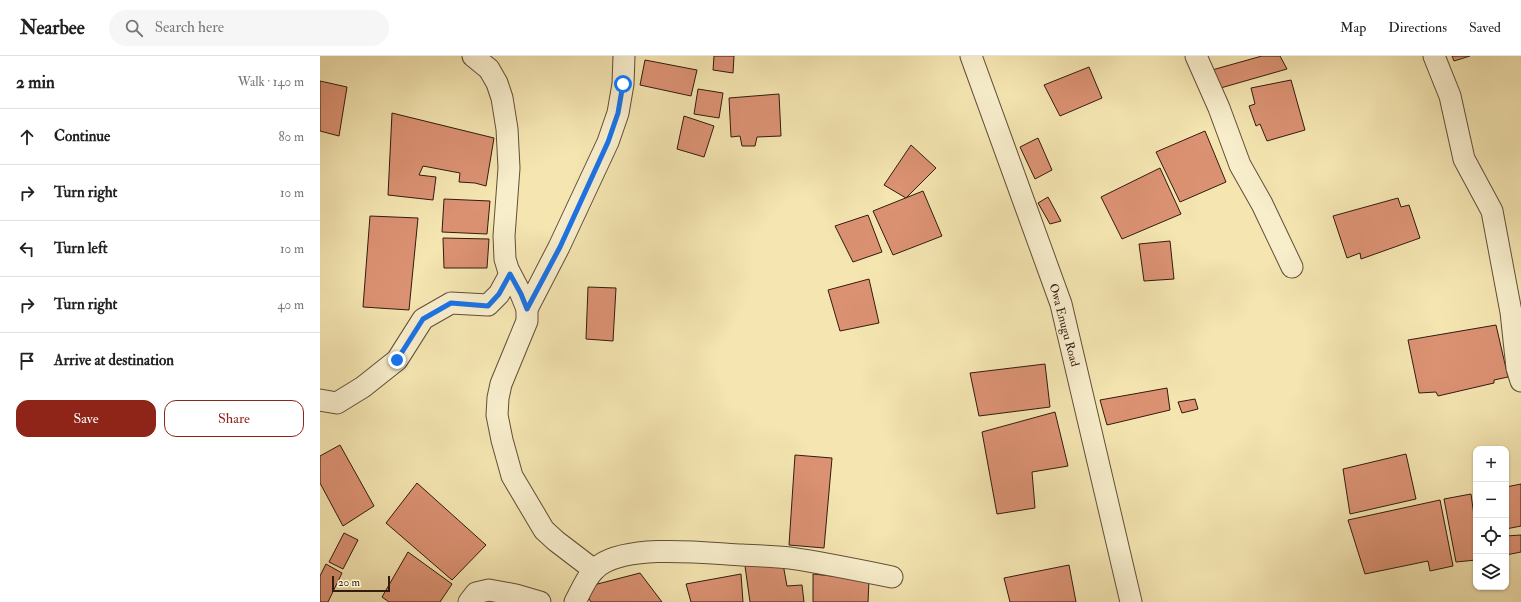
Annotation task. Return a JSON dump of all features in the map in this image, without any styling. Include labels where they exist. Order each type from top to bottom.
[{"type":"street","points":[[473,56],[489,69],[497,83],[502,98],[507,129],[509,168],[504,241],[505,259],[510,274],[527,309],[527,321],[501,384],[498,398],[497,415],[502,440],[512,476],[544,530],[594,570]]},
{"type":"street","points":[[527,309],[560,247],[608,142],[618,113],[623,84],[624,56]]},
{"type":"street","name":"Owa Enugu Road","points":[[971,56],[1061,304],[1131,602]]},
{"type":"street","points":[[1196,56],[1219,108],[1240,165],[1262,204],[1292,267]]},
{"type":"street","points":[[1434,56],[1450,96],[1464,160],[1492,211],[1511,312],[1517,368],[1521,381]]},
{"type":"street","points":[[320,400],[337,403],[364,387],[397,360],[423,319],[445,306],[451,303],[488,306],[499,294],[510,274]]},
{"type":"street","points":[[575,602],[594,570],[602,564],[620,556],[647,552],[790,558],[892,576]]},
{"type":"street","points":[[469,602],[476,593],[489,590],[516,595],[540,602]]},
{"type":"building","points":[[714,56],[734,56],[733,73],[713,70]]},
{"type":"building","points":[[1262,56],[1280,56],[1287,69],[1217,89],[1212,70]]},
{"type":"building","points":[[1452,56],[1470,56],[1454,61]]},
{"type":"building","points":[[645,60],[697,70],[691,96],[640,85]]},
{"type":"building","points":[[1089,67],[1102,98],[1060,116],[1044,85]]},
{"type":"building","points":[[1291,80],[1305,130],[1267,141],[1260,124],[1256,126],[1249,106],[1255,104],[1251,88]]},
{"type":"building","points":[[320,81],[347,87],[339,136],[320,131]]},
{"type":"building","points":[[698,89],[723,93],[719,118],[694,114]]},
{"type":"building","points":[[779,94],[781,136],[757,137],[755,146],[742,146],[740,136],[731,137],[729,98]]},
{"type":"building","points":[[392,113],[494,138],[486,186],[475,183],[459,182],[460,173],[423,166],[419,175],[436,177],[433,200],[388,195]]},
{"type":"building","points":[[684,116],[714,126],[704,157],[677,149]]},
{"type":"building","points":[[1205,131],[1226,182],[1180,202],[1156,152]]},
{"type":"building","points":[[1038,138],[1052,170],[1035,179],[1020,147]]},
{"type":"building","points":[[911,145],[936,168],[906,198],[884,185]]},
{"type":"building","points":[[1160,168],[1181,214],[1122,239],[1101,197]]},
{"type":"building","points":[[923,191],[942,236],[893,255],[873,211]]},
{"type":"building","points":[[1048,197],[1061,221],[1050,224],[1038,203]]},
{"type":"building","points":[[1398,198],[1401,207],[1409,205],[1420,238],[1361,259],[1360,253],[1347,258],[1333,216]]},
{"type":"building","points":[[444,199],[490,201],[487,234],[442,232]]},
{"type":"building","points":[[868,215],[882,252],[853,262],[835,226]]},
{"type":"building","points":[[370,216],[418,218],[409,310],[363,307]]},
{"type":"building","points":[[443,238],[489,239],[487,268],[444,268]]},
{"type":"building","points":[[1170,241],[1174,279],[1144,281],[1139,244]]},
{"type":"building","points":[[869,279],[879,323],[840,331],[828,290]]},
{"type":"building","points":[[588,287],[616,288],[613,341],[586,339]]},
{"type":"building","points":[[1496,325],[1508,377],[1494,380],[1494,383],[1438,396],[1436,392],[1419,393],[1408,340]]},
{"type":"building","points":[[1045,364],[1050,407],[979,416],[970,373]]},
{"type":"building","points":[[1167,388],[1170,410],[1107,425],[1100,400]]},
{"type":"building","points":[[1195,399],[1198,409],[1182,413],[1178,402]]},
{"type":"building","points":[[1055,412],[1068,466],[1032,472],[1035,508],[997,514],[982,432]]},
{"type":"building","points":[[340,445],[374,506],[343,526],[320,483],[320,456]]},
{"type":"building","points":[[1406,454],[1416,499],[1350,514],[1343,469]]},
{"type":"building","points":[[795,455],[832,458],[824,548],[789,545]]},
{"type":"building","points":[[417,483],[486,545],[452,580],[386,523]]},
{"type":"building","points":[[1521,484],[1521,526],[1509,528],[1509,518],[1509,486]]},
{"type":"building","points":[[1471,494],[1473,508],[1473,560],[1456,562],[1444,499]]},
{"type":"building","points":[[1440,500],[1453,566],[1430,571],[1428,561],[1365,574],[1348,520]]},
{"type":"building","points":[[344,533],[358,540],[343,569],[329,562]]},
{"type":"building","points":[[1521,535],[1521,552],[1509,554],[1509,536]]},
{"type":"building","points":[[408,552],[452,584],[440,602],[389,602],[382,597]]},
{"type":"building","points":[[326,564],[342,573],[328,602],[320,602],[320,576]]},
{"type":"building","points":[[783,564],[787,586],[802,585],[804,602],[750,602],[745,566]]},
{"type":"building","points":[[1069,565],[1076,602],[1010,602],[1004,578]]},
{"type":"building","points":[[640,573],[662,602],[591,602],[582,588]]},
{"type":"building","points":[[741,574],[743,602],[691,602],[686,584]]},
{"type":"building","points":[[813,574],[869,580],[868,602],[813,602]]},
{"type":"route","points":[[397,360],[423,319],[451,303],[488,306],[499,294],[510,274],[527,309],[560,247],[608,142],[618,113],[623,84]]}]
